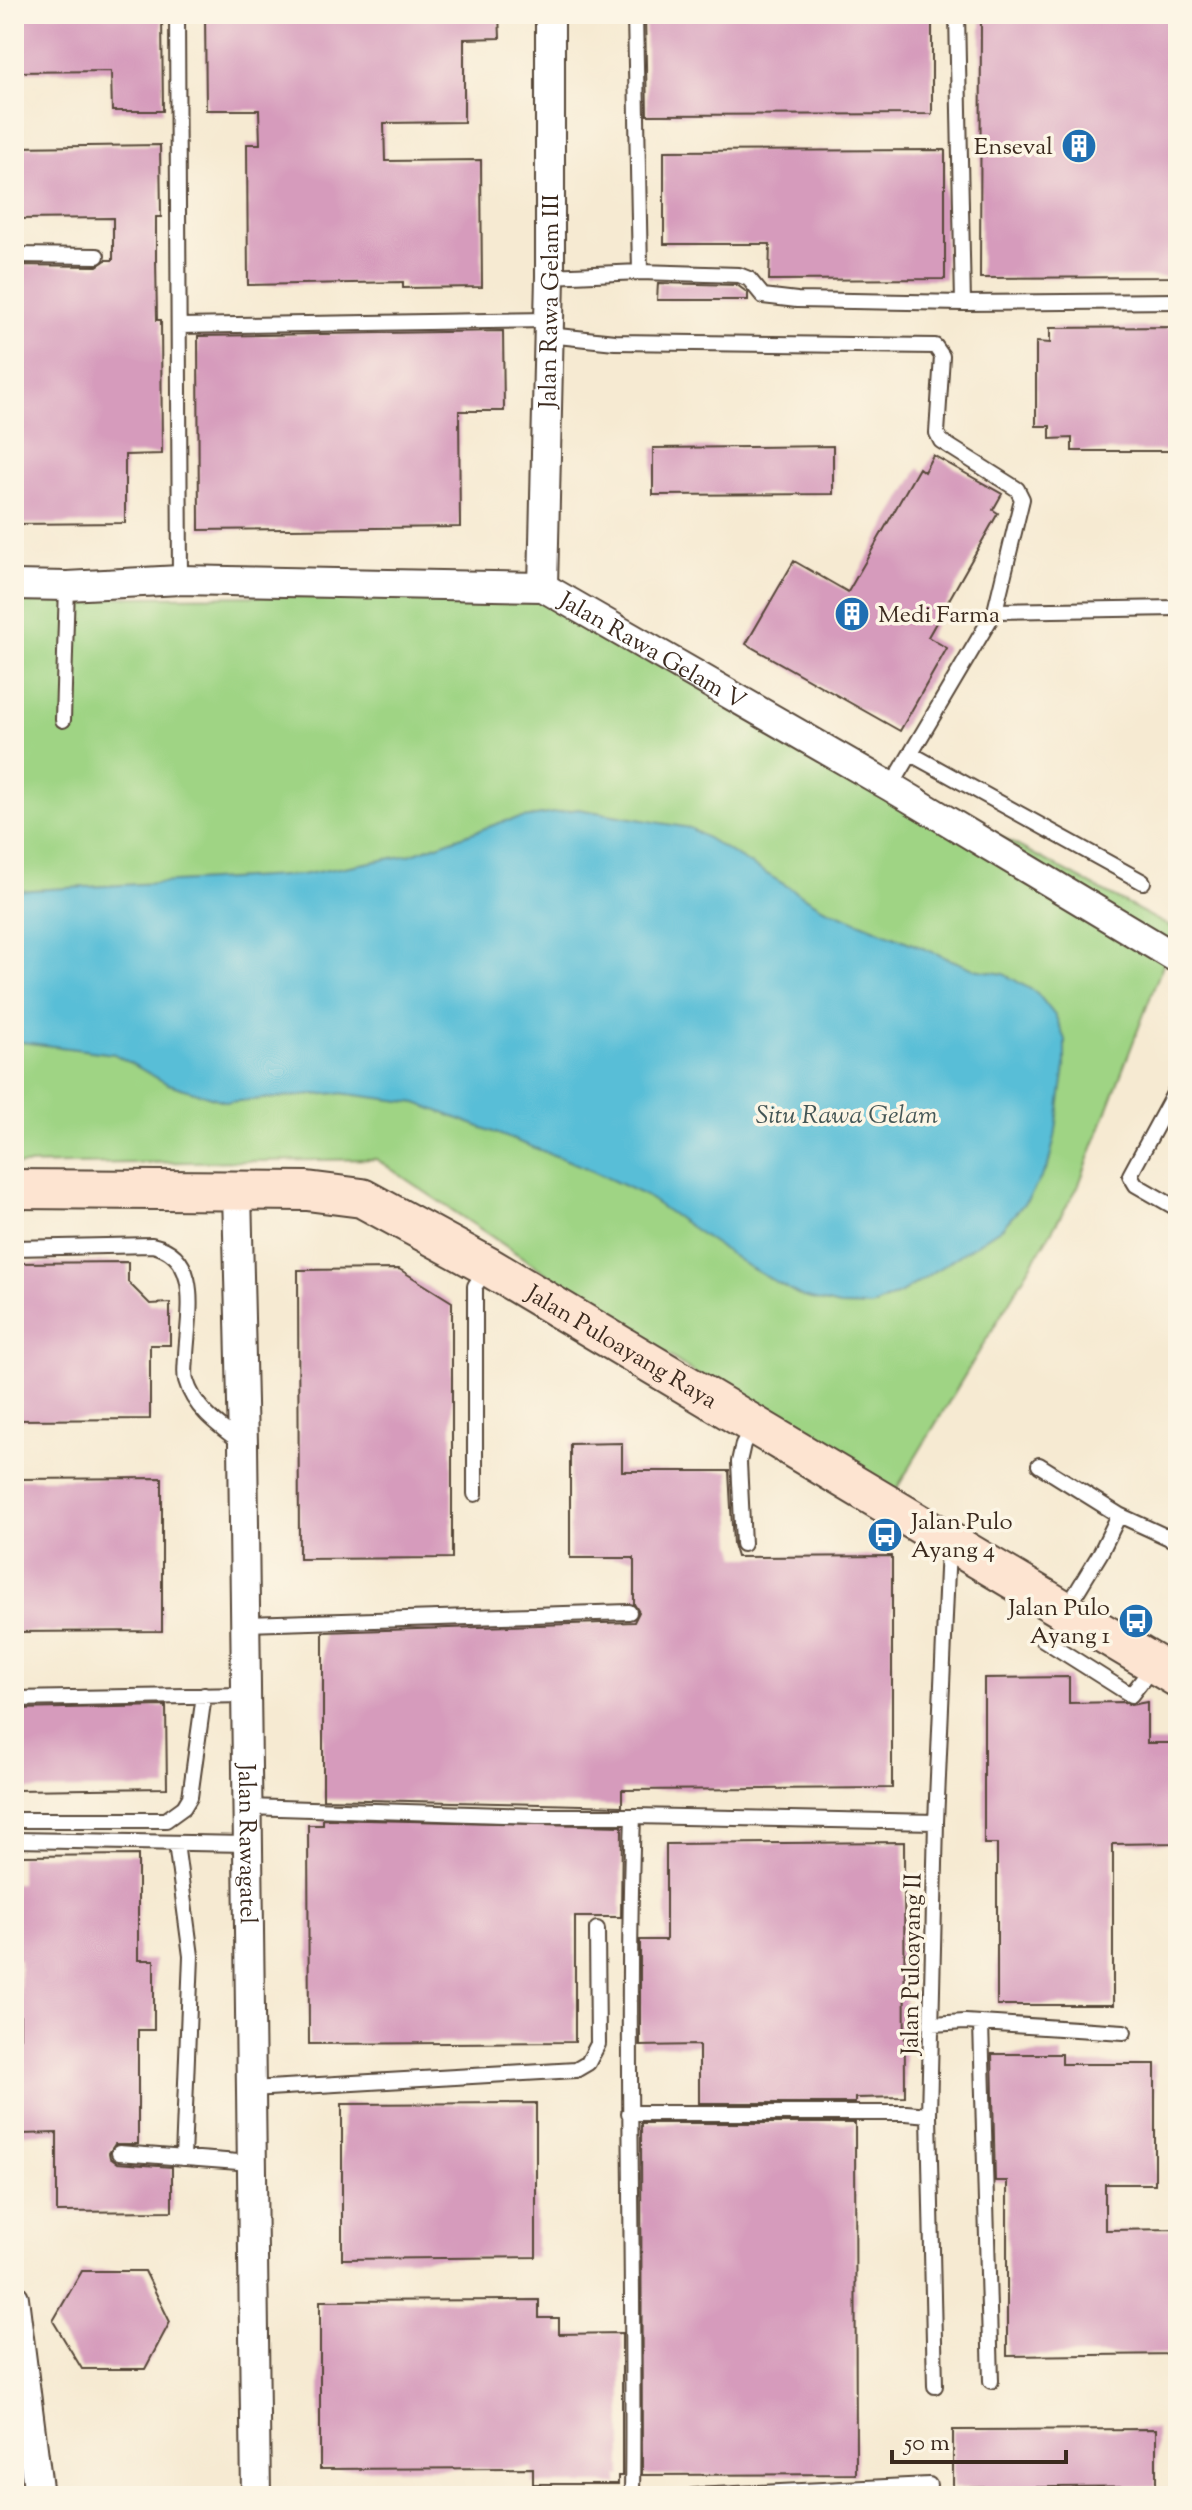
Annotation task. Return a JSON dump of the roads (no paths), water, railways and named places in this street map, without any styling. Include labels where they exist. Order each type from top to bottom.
[{"type":"street","name":"Jalan Rawa Gelam III","points":[[543,587],[550,276],[550,14]]},
{"type":"street","name":"Jalan Rawa Gelam V","points":[[14,585],[67,586],[180,580],[543,587],[1175,949]]},
{"type":"street","name":"Jalan Puloayang Raya","points":[[14,1189],[307,1191],[362,1198],[489,1267],[949,1543],[1053,1625],[1166,1672]]},
{"type":"street","name":"Jalan Rawagatel","points":[[237,1192],[246,1624],[256,2496]]},
{"type":"street","points":[[14,2298],[39,2496]]},
{"type":"lane","points":[[177,14],[180,580]]},
{"type":"lane","points":[[635,14],[640,272]]},
{"type":"lane","points":[[957,14],[963,303]]},
{"type":"lane","points":[[14,255],[97,256]]},
{"type":"lane","points":[[550,276],[640,272],[739,275],[749,279],[763,296],[770,298],[963,303],[1178,301]]},
{"type":"lane","points":[[180,326],[548,327],[615,342],[935,346],[942,356],[937,433],[941,441],[1017,489],[1022,499],[995,611],[891,787]]},
{"type":"lane","points":[[63,720],[67,586]]},
{"type":"lane","points":[[995,611],[1178,608]]},
{"type":"lane","points":[[911,754],[1143,882]]},
{"type":"lane","points":[[1178,1086],[1130,1175],[1136,1185],[1178,1209]]},
{"type":"lane","points":[[14,1248],[152,1245],[167,1248],[180,1259],[186,1270],[188,1293],[185,1378],[210,1420],[243,1444]]},
{"type":"lane","points":[[475,1494],[475,1286],[489,1267]]},
{"type":"lane","points":[[743,1544],[739,1462],[743,1444],[755,1425]]},
{"type":"lane","points":[[1039,1465],[1119,1515],[1178,1542]]},
{"type":"lane","points":[[1053,1625],[1101,1552],[1119,1515]]},
{"type":"lane","name":"Jalan Puloayang II","points":[[935,2386],[929,2115],[936,1822],[949,1543]]},
{"type":"lane","points":[[246,1624],[629,1612]]},
{"type":"lane","points":[[14,1820],[166,1820],[190,1797],[204,1695]]},
{"type":"lane","points":[[14,1699],[246,1695]]},
{"type":"lane","points":[[247,1807],[537,1816],[936,1822]]},
{"type":"lane","points":[[632,2496],[634,2333],[629,1930],[633,1816]]},
{"type":"lane","points":[[14,1840],[248,1844]]},
{"type":"lane","points":[[176,1843],[191,1956],[183,2158]]},
{"type":"lane","points":[[251,2089],[576,2070],[588,2063],[598,2044],[597,1929]]},
{"type":"lane","points":[[932,2024],[981,2023],[1124,2032]]},
{"type":"lane","points":[[981,2023],[991,2381]]},
{"type":"lane","points":[[629,2113],[929,2115]]},
{"type":"lane","points":[[119,2153],[252,2163]]},
{"type":"lane","points":[[693,2496],[929,2485]]},
{"type":"water","name":"Situ Rawa Gelam","points":[[578,809],[690,828],[822,907],[974,969],[1004,974],[1037,993],[1056,1017],[1065,1040],[1065,1067],[1055,1137],[1048,1166],[1029,1198],[1003,1227],[901,1293],[871,1307],[839,1306],[803,1297],[747,1266],[644,1195],[582,1166],[417,1103],[339,1093],[227,1102],[168,1084],[114,1054],[14,1041],[14,891],[301,875],[409,855],[505,821]]},
{"type":"place","name":"Enseval","points":[[1079,146]]},
{"type":"place","name":"Medi Farma","points":[[852,614]]},
{"type":"place","name":"Jalan Pulo Ayang 4","points":[[885,1535]]},
{"type":"place","name":"Jalan Pulo Ayang 1","points":[[1136,1621]]}]
